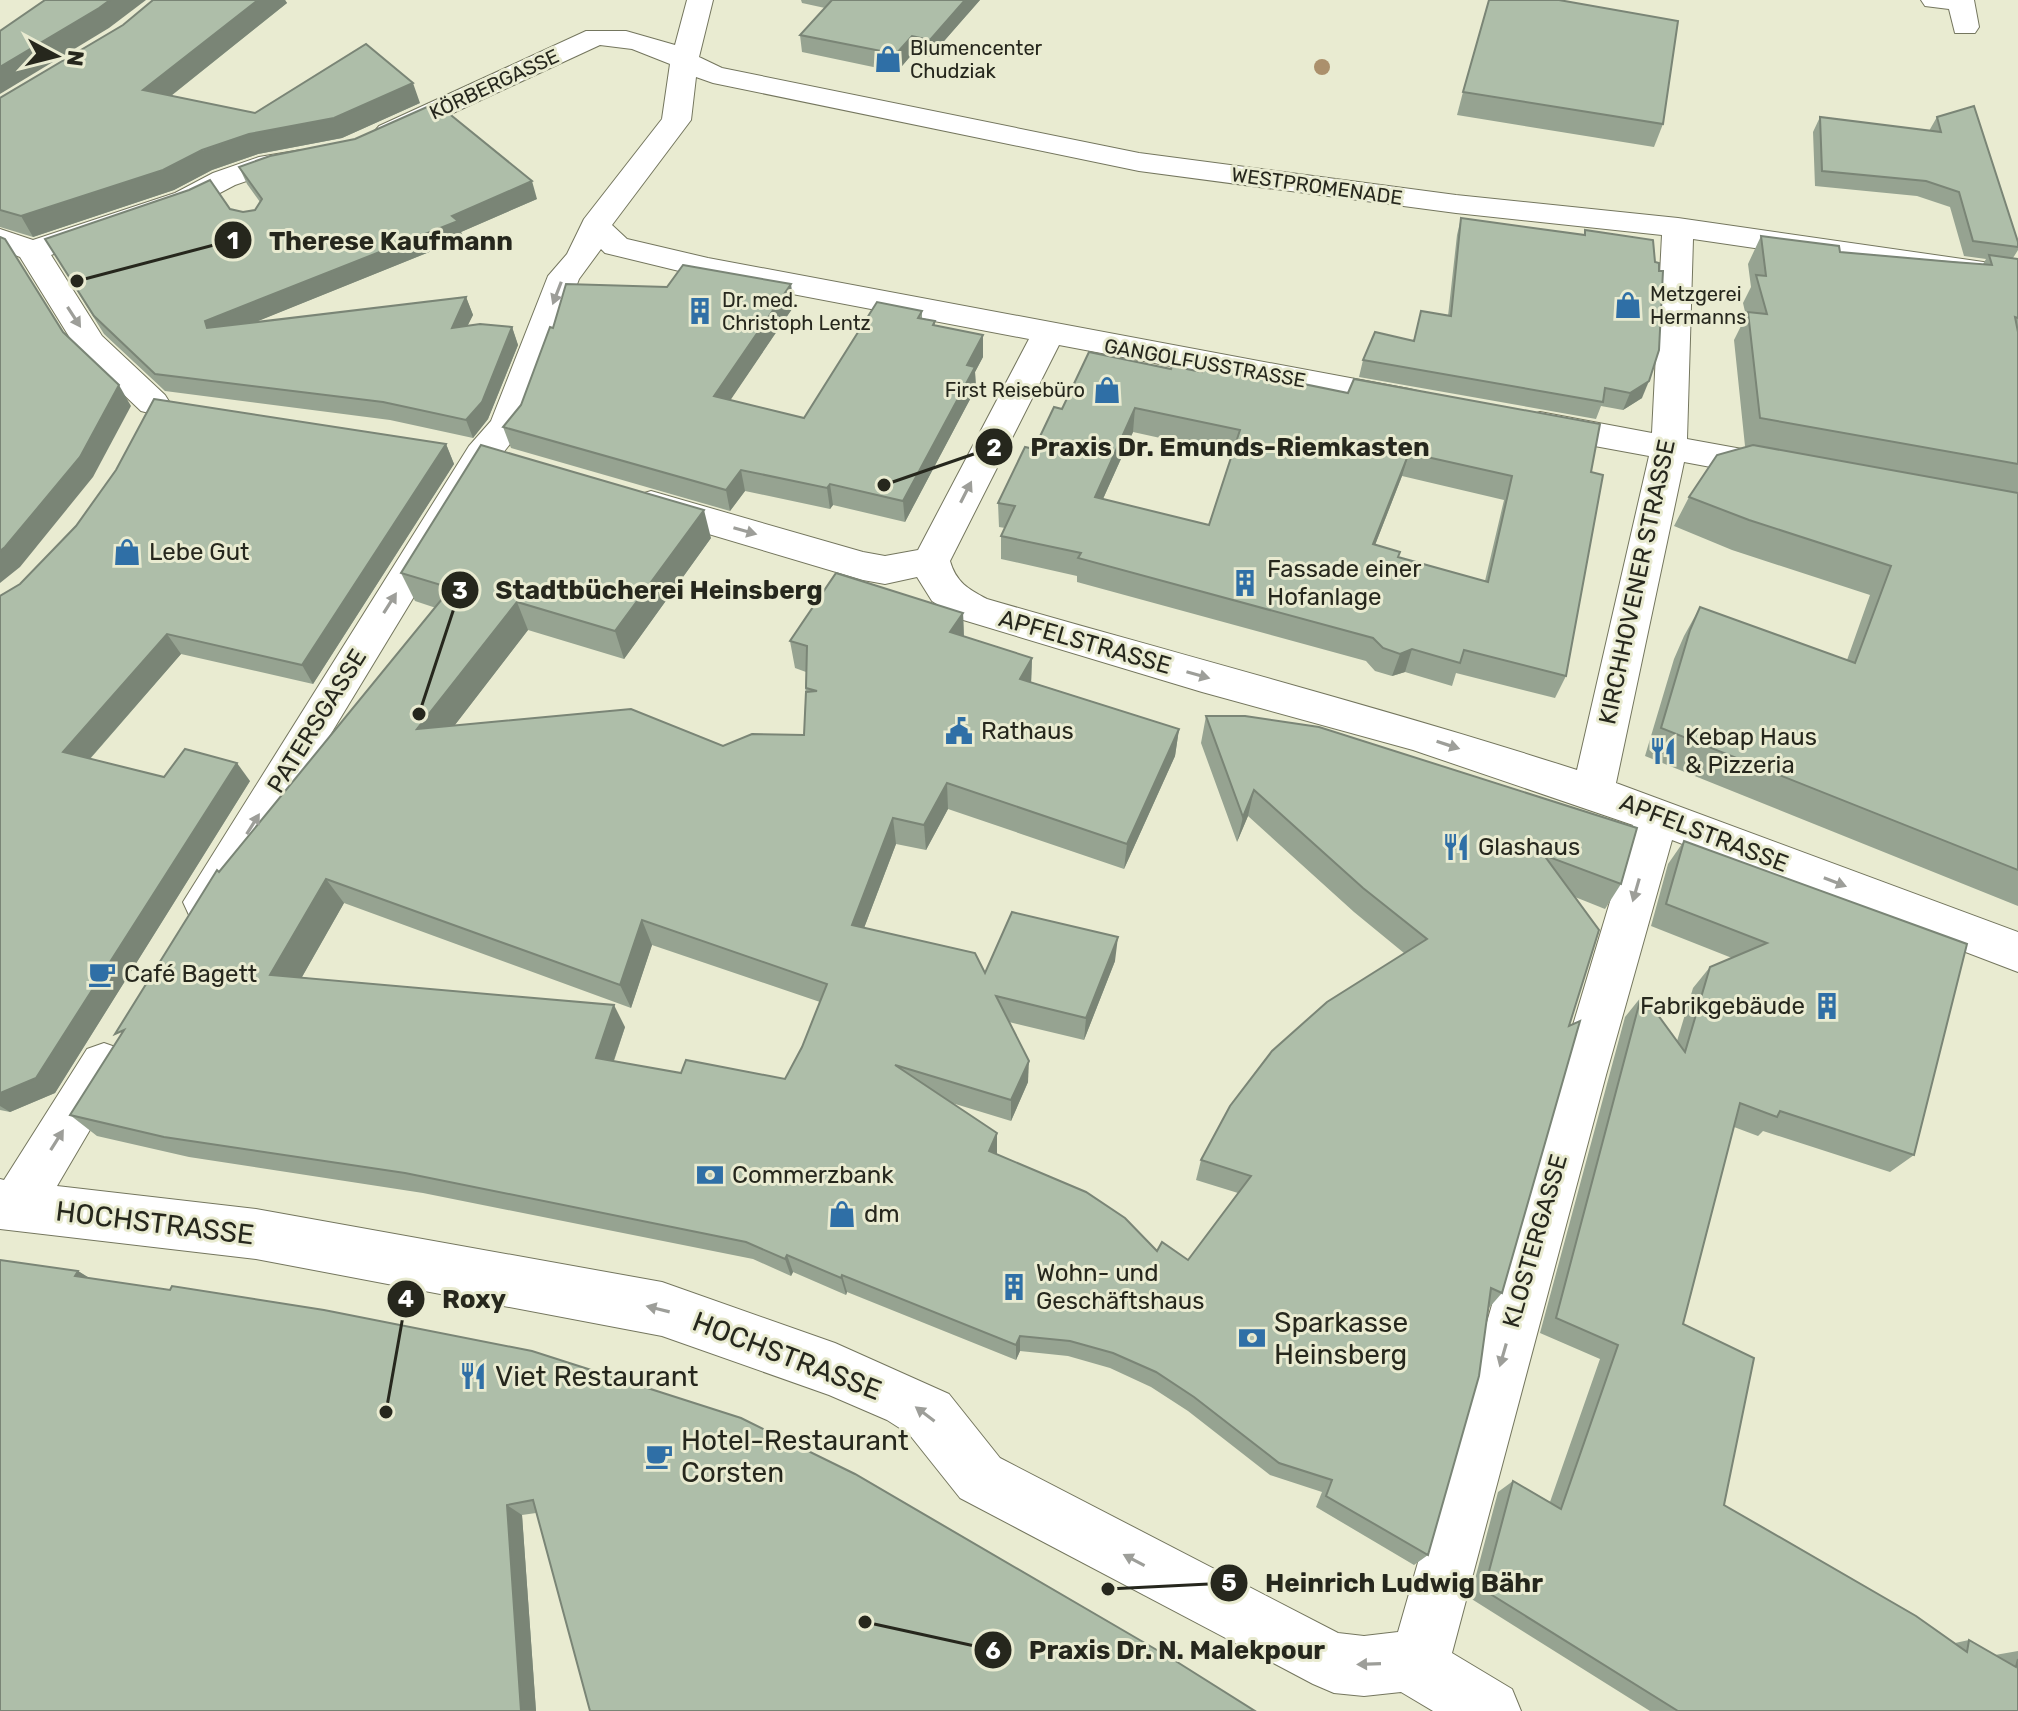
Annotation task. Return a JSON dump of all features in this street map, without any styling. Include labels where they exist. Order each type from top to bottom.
[{"type":"street","points":[[595,226],[676,120],[685,59],[700,0]]},
{"type":"street","points":[[1934,0],[1961,1],[1965,27]]},
{"type":"street","name":"KÖRBERGASSE","points":[[364,142],[596,37],[601,30],[685,59]]},
{"type":"street","name":"WESTPROMENADE","points":[[685,59],[713,75],[1139,162],[1456,204],[1678,227],[2018,277]]},
{"type":"street","points":[[32,251],[186,199],[231,189],[270,163],[330,153]]},
{"type":"street","name":"GANGOLFUSSTRASSE","points":[[595,226],[616,246],[708,268],[1436,405]]},
{"type":"street","name":"PATERSGASSE","points":[[183,938],[481,455],[507,425],[564,276],[581,258],[595,226]]},
{"type":"street","name":"KIRCHHOVENER STRASSE","points":[[1593,792],[1669,448],[1678,227]]},
{"type":"street","points":[[0,238],[32,251],[90,343],[157,414]]},
{"type":"street","points":[[614,493],[863,566],[885,570],[931,561],[1048,334]]},
{"type":"street","points":[[1514,420],[1810,474]]},
{"type":"street","name":"APFELSTRASSE","points":[[931,561],[940,588],[974,609],[1202,677],[1414,734],[1593,792],[2018,952]]},
{"type":"street","name":"KLOSTERGASSE","points":[[1418,1667],[1582,1075],[1658,815]]},
{"type":"street","points":[[8,1205],[124,1032]]},
{"type":"street","name":"HOCHSTRASSE","points":[[8,1205],[256,1234],[662,1309],[835,1370],[906,1401],[929,1414],[980,1478],[1334,1663],[1364,1666],[1401,1662],[1418,1667],[1490,1711]]},
{"type":"building","points":[[45,0],[110,0],[0,67],[0,31]]},
{"type":"building","points":[[153,0],[258,0],[143,90],[255,113],[366,44],[413,83],[334,118],[249,134],[202,150],[163,170],[21,216],[0,210],[0,98],[123,25]]},
{"type":"building","points":[[832,0],[965,0],[930,40],[912,36],[896,54],[800,35]]},
{"type":"building","points":[[1489,0],[1559,0],[1678,21],[1663,124],[1463,92]]},
{"type":"building","points":[[436,103],[532,181],[452,216],[458,221],[205,321],[207,328],[466,297],[452,328],[480,324],[512,327],[482,402],[466,420],[383,402],[155,374],[94,316],[45,239],[210,180],[230,209],[243,212],[255,210],[262,199],[239,167],[270,156],[355,139]]},
{"type":"building","points":[[1974,106],[2018,247],[1973,241],[1959,192],[1926,181],[1822,171],[1820,117],[1941,132],[1937,117]]},
{"type":"building","points":[[1461,218],[1585,235],[1585,230],[1653,240],[1655,262],[1659,263],[1659,271],[1663,271],[1659,350],[1649,381],[1630,393],[1605,388],[1603,402],[1363,360],[1375,332],[1414,341],[1421,311],[1451,316]]},
{"type":"building","points":[[1761,236],[1839,246],[1840,252],[1992,265],[1989,255],[2018,259],[2018,318],[2015,317],[2018,332],[2018,464],[1760,418],[1748,312],[1767,314],[1756,275],[1766,276]]},
{"type":"building","points":[[0,237],[5,239],[63,332],[119,385],[80,457],[0,551]]},
{"type":"building","points":[[683,265],[791,284],[714,396],[804,418],[877,302],[922,311],[918,318],[935,321],[933,325],[983,335],[967,365],[975,367],[903,501],[830,484],[827,488],[741,470],[726,490],[503,427],[521,405],[550,327],[553,328],[566,284],[667,287]]},
{"type":"building","points":[[1089,352],[1171,369],[1172,366],[1202,372],[1204,367],[1233,373],[1235,370],[1348,393],[1354,379],[1600,424],[1591,472],[1603,475],[1566,676],[1464,650],[1460,663],[1412,649],[1400,654],[1383,648],[1373,638],[1078,558],[1081,553],[1001,536],[1015,506],[998,503],[1025,447],[1034,449],[1054,407],[1062,409]],"holes":[[[1135,408],[1240,430],[1209,525],[1095,497]],[[1409,453],[1512,476],[1488,582],[1398,557],[1400,552],[1373,544]]]},
{"type":"building","points":[[154,399],[446,444],[302,665],[167,634],[63,752],[164,777],[185,749],[237,763],[36,1078],[0,1093],[0,596],[20,584],[76,526],[116,470]]},
{"type":"building","points":[[481,445],[704,510],[615,631],[517,602],[417,729],[631,709],[723,746],[752,734],[804,735],[806,692],[817,691],[806,688],[807,646],[790,641],[836,573],[963,613],[950,632],[1032,658],[1020,679],[1179,729],[1127,844],[947,783],[924,825],[893,818],[852,925],[975,953],[985,973],[1012,912],[1118,937],[1086,1018],[996,996],[1029,1061],[1011,1100],[895,1065],[997,1133],[989,1151],[1086,1192],[1125,1218],[1157,1251],[1162,1242],[1188,1260],[1251,1176],[1201,1160],[1230,1106],[1272,1051],[1327,1002],[1427,939],[1363,888],[1254,790],[1243,817],[1206,716],[1245,716],[1319,727],[1637,828],[1621,884],[1544,855],[1599,930],[1569,1026],[1580,1021],[1502,1293],[1491,1288],[1479,1376],[1428,1555],[1326,1496],[1332,1480],[1279,1463],[1194,1397],[1156,1372],[1113,1353],[1070,1341],[1020,1336],[1016,1345],[842,1275],[841,1278],[787,1255],[785,1259],[746,1242],[405,1173],[164,1137],[70,1115],[124,1030],[115,1034],[217,870],[219,872],[451,588],[401,573]],"holes":[[[326,879],[620,985],[642,920],[827,984],[802,1047],[785,1079],[686,1060],[681,1073],[596,1058],[614,1005],[270,975]]]},
{"type":"building","points":[[1753,445],[2018,493],[2018,870],[1661,728],[1690,630],[1700,607],[1855,663],[1891,566],[1689,497],[1717,455]]},
{"type":"building","points":[[1684,841],[1967,944],[1914,1155],[1780,1111],[1777,1117],[1740,1103],[1683,1324],[1754,1358],[1724,1505],[1916,1616],[1967,1652],[1969,1640],[2016,1667],[2018,1659],[2018,1711],[1678,1711],[1484,1590],[1513,1481],[1561,1509],[1618,1345],[1556,1318],[1641,997],[1644,996],[1685,1052],[1710,967],[1767,943],[1666,904]]},
{"type":"building","points":[[0,1260],[78,1271],[75,1276],[170,1290],[172,1286],[324,1310],[532,1351],[741,1418],[855,1474],[1174,1660],[1255,1711],[590,1711],[533,1500],[507,1505],[521,1711],[0,1711]]},
{"type":"place","name":"Blumencenter Chudziak","points":[[888,59]]},
{"type":"place","name":"Therese Kaufmann","points":[[77,281]]},
{"type":"place","name":"Metzgerei Hermanns","points":[[1628,305]]},
{"type":"place","name":"Dr. med. Christoph Lentz","points":[[700,311]]},
{"type":"place","name":"First Reisebüro","points":[[1107,390]]},
{"type":"place","name":"Praxis Dr. Emunds-Riemkasten","points":[[884,485]]},
{"type":"place","name":"Lebe Gut","points":[[127,552]]},
{"type":"place","name":"Fassade einer Hofanlage","points":[[1245,583]]},
{"type":"place","name":"Stadtbücherei Heinsberg","points":[[419,714]]},
{"type":"place","name":"Rathaus","points":[[959,731]]},
{"type":"place","name":"Kebap Haus & Pizzeria","points":[[1663,751]]},
{"type":"place","name":"Glashaus","points":[[1456,847]]},
{"type":"place","name":"Café Bagett","points":[[102,974]]},
{"type":"place","name":"Fabrikgebäude","points":[[1827,1006]]},
{"type":"place","name":"Commerzbank","points":[[710,1175]]},
{"type":"place","name":"dm","points":[[842,1214]]},
{"type":"place","name":"Wohn- und Geschäftshaus","points":[[1014,1287]]},
{"type":"place","name":"Sparkasse Heinsberg","points":[[1252,1338]]},
{"type":"place","name":"Viet Restaurant","points":[[473,1376]]},
{"type":"place","name":"Roxy","points":[[386,1412]]},
{"type":"place","name":"Hotel-Restaurant Corsten","points":[[659,1456]]},
{"type":"place","name":"Heinrich Ludwig Bähr","points":[[1108,1589]]},
{"type":"place","name":"Praxis Dr. N. Malekpour","points":[[865,1622]]}]
